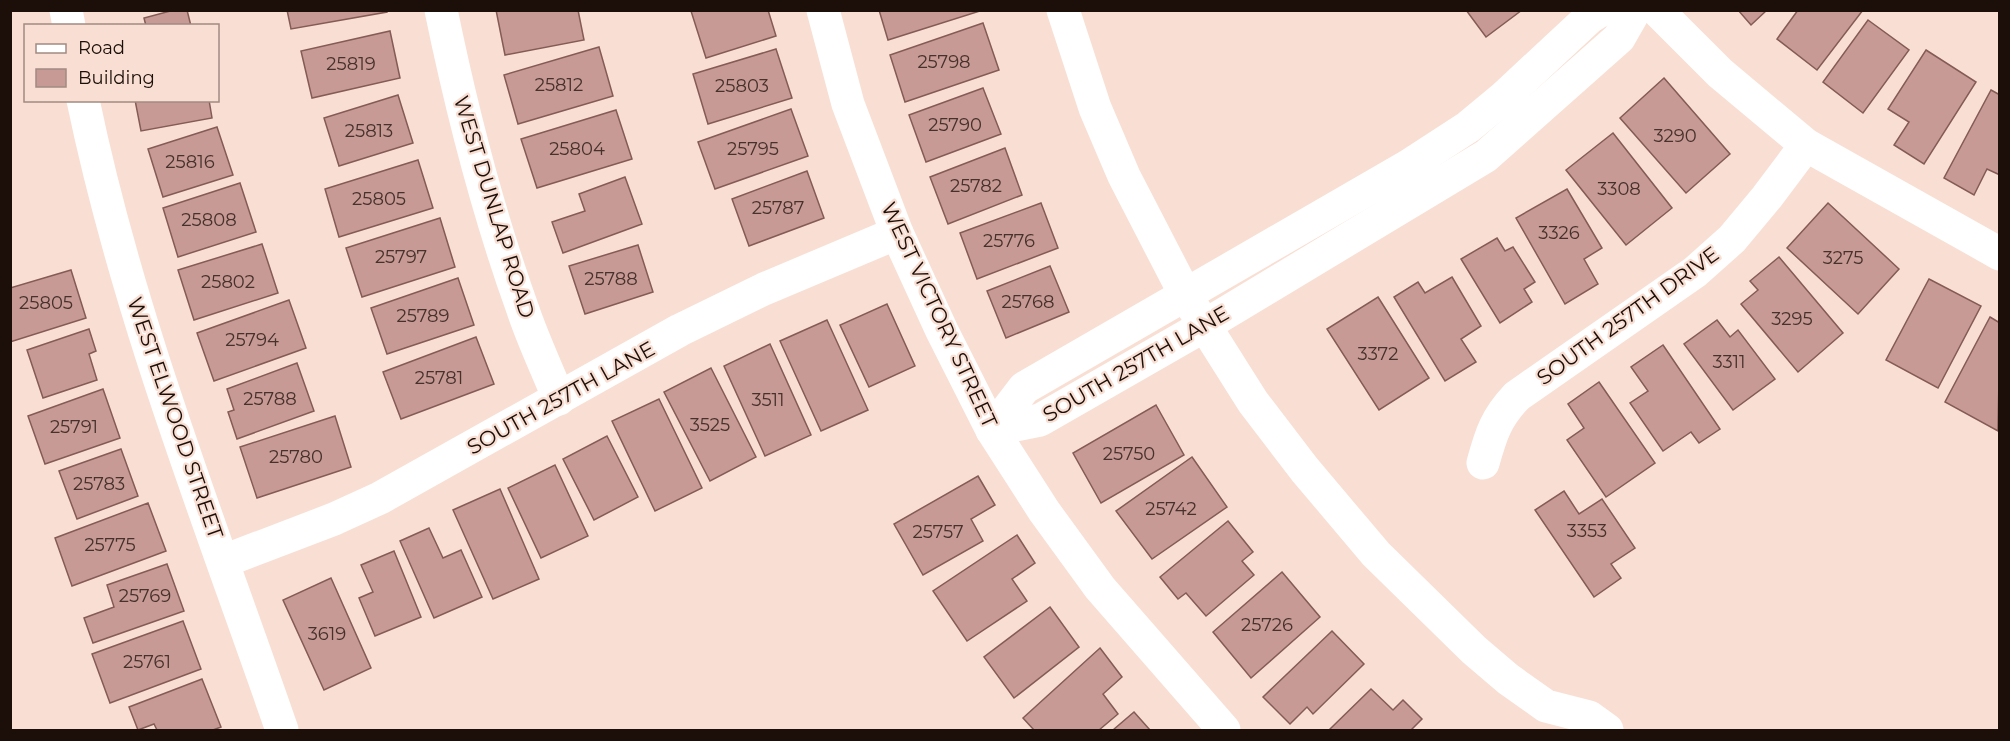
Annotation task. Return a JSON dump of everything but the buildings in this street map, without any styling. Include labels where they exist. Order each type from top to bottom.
[{"type":"street","name":"WEST DUNLAP ROAD","points":[[441,10],[470,137],[496,226],[523,311],[559,399]]},
{"type":"street","name":"WEST VICTORY STREET","points":[[824,10],[848,104],[897,232],[942,332],[992,430],[1044,511],[1100,588],[1224,730]]},
{"type":"street","points":[[1063,10],[1107,138],[1148,225],[1204,326],[1260,410],[1305,470],[1376,554],[1474,650],[1552,718],[1589,717],[1607,730]]},
{"type":"street","name":"SOUTH 257TH LANE","points":[[992,430],[1024,388],[1408,166],[1468,127],[1503,98],[1590,17],[1601,10]]},
{"type":"street","name":"SOUTH 257TH LANE","points":[[992,430],[1040,420],[1204,326],[1486,156],[1619,38],[1635,10]]},
{"type":"street","points":[[1657,10],[1720,74],[1806,146],[2000,254]]},
{"type":"street","name":"WEST ELWOOD STREET","points":[[83,102],[101,182],[143,330],[282,730]]},
{"type":"street","name":"SOUTH 257TH DRIVE","points":[[1483,463],[1490,436],[1502,412],[1517,396],[1695,272],[1732,238],[1806,146]]},
{"type":"street","name":"SOUTH 257TH LANE","points":[[224,561],[334,519],[380,498],[721,310],[897,232]]}]
